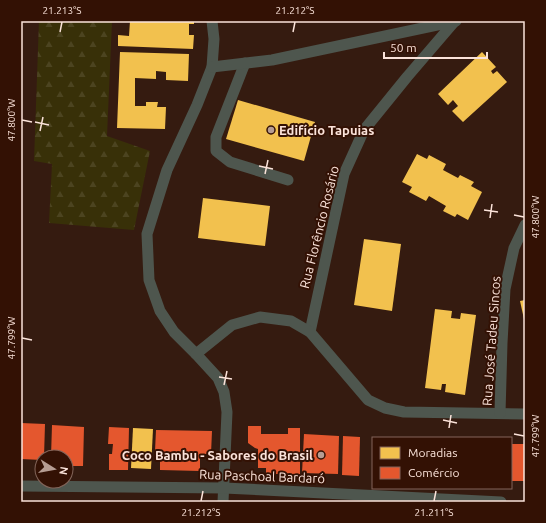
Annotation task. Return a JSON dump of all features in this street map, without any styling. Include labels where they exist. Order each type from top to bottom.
[{"type":"street","points":[[212,21],[214,39],[212,67],[197,105],[166,170],[147,234],[149,280],[160,311],[174,332],[218,378],[224,392],[227,412],[223,502]]},
{"type":"street","points":[[212,67],[272,60],[455,21]]},
{"type":"street","name":"Rua Florêncio Rosário","points":[[310,332],[344,174],[364,130],[455,21]]},
{"type":"street","points":[[245,63],[216,137],[216,151],[230,162],[288,180]]},
{"type":"street","name":"Rua José Tadeu Sincos","points":[[500,413],[505,289],[514,248],[525,225]]},
{"type":"street","points":[[196,354],[232,325],[260,317],[291,321],[310,332],[368,400],[385,408],[404,412],[525,414]]},
{"type":"street","name":"Rua Paschoal Bardaró","points":[[21,486],[224,488],[501,502]]},
{"type":"green space","points":[[39,21],[112,21],[107,136],[150,151],[134,230],[49,223],[52,164],[34,161]]},
{"type":"building: Moradias","points":[[130,21],[194,21],[194,24],[189,24],[189,35],[194,35],[193,49],[118,46],[118,35],[129,36]]},
{"type":"building: Moradias","points":[[120,52],[189,54],[188,81],[166,80],[166,72],[156,71],[156,79],[135,78],[135,106],[146,106],[146,102],[158,102],[157,107],[166,107],[165,129],[117,128]]},
{"type":"building: Moradias","points":[[482,52],[496,67],[491,71],[493,74],[497,71],[507,82],[463,122],[452,111],[458,106],[453,100],[448,105],[438,94]]},
{"type":"building: Moradias","name":"Edifício Tapuias","points":[[238,100],[315,122],[304,161],[226,139]]},
{"type":"building: Moradias","points":[[417,154],[427,159],[429,155],[446,164],[443,170],[458,178],[460,175],[474,182],[471,186],[482,192],[468,220],[457,214],[455,217],[443,211],[446,206],[429,196],[426,201],[409,192],[412,187],[402,182]]},
{"type":"building: Moradias","points":[[203,198],[270,206],[265,246],[198,238]]},
{"type":"building: Moradias","points":[[364,239],[401,244],[392,311],[354,305]]},
{"type":"building: Moradias","points":[[525,300],[525,319],[524,319],[520,301]]},
{"type":"building: Moradias","points":[[435,309],[452,311],[451,318],[460,319],[461,313],[476,315],[465,395],[445,392],[446,384],[442,384],[441,390],[425,388]]},
{"type":"building: Moradias","points":[[133,428],[153,429],[151,469],[131,468]]},
{"type":"building: Comércio","points":[[21,423],[45,424],[44,449],[34,449],[34,460],[21,459]]},
{"type":"building: Comércio","points":[[52,425],[84,427],[83,466],[74,466],[74,449],[51,449]]},
{"type":"building: Comércio","points":[[248,426],[261,426],[261,434],[288,434],[288,428],[300,428],[300,474],[266,474],[266,468],[258,468],[258,449],[248,443]]},
{"type":"building: Comércio","points":[[109,427],[129,428],[128,470],[109,470],[109,454],[112,454],[113,444],[108,444]]},
{"type":"building: Comércio","points":[[156,430],[212,431],[211,454],[200,454],[200,471],[160,470],[160,451],[155,451]]},
{"type":"building: Comércio","points":[[304,434],[339,436],[338,474],[302,473]]},
{"type":"building: Comércio","points":[[343,436],[360,437],[359,476],[342,475]]},
{"type":"building: Comércio","points":[[512,444],[525,444],[524,481],[512,481]]},
{"type":"place","name":"Edifício Tapuias","points":[[271,130]]},
{"type":"place","name":"Coco Bambu - Sabores do Brasil","points":[[321,455]]}]
